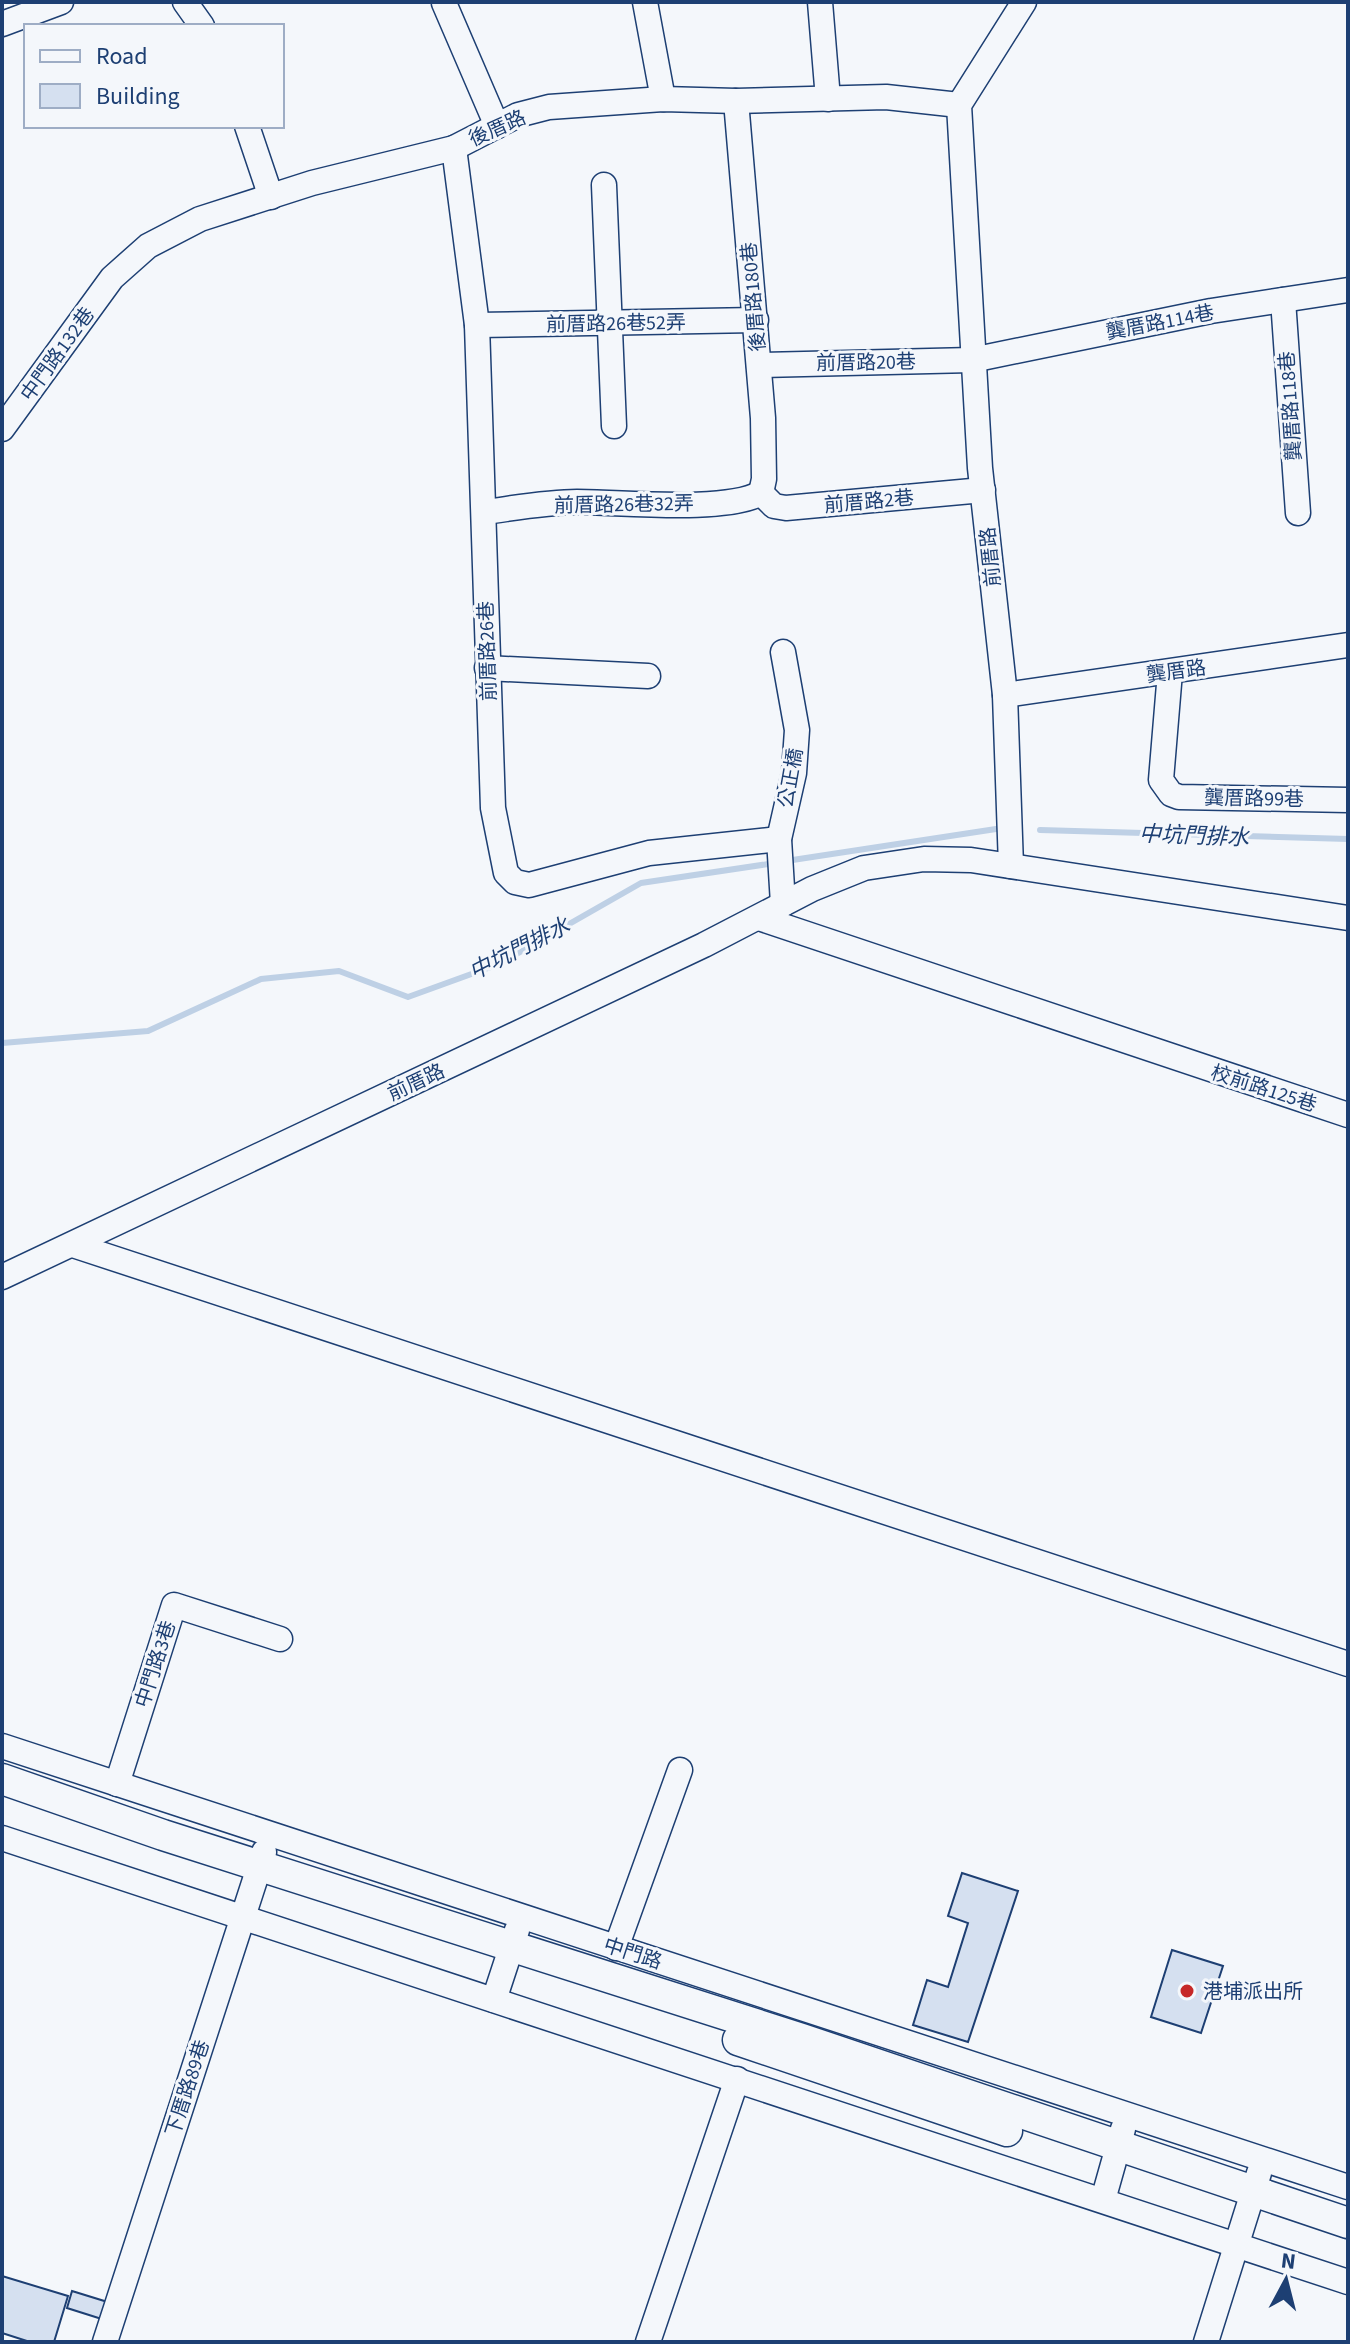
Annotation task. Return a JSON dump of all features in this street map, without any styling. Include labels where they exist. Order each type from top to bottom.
[{"type":"main road","points":[[2,1779],[256,1874]]},
{"type":"main road","points":[[2,1801],[256,1874],[509,1956],[1250,2201],[1348,2243]]},
{"type":"main road","points":[[1250,2201],[1348,2223]]},
{"type":"street","points":[[2,24],[61,2]]},
{"type":"street","points":[[185,2],[201,24]]},
{"type":"street","points":[[645,2],[663,99]]},
{"type":"street","points":[[820,2],[828,99]]},
{"type":"street","points":[[959,105],[1024,2]]},
{"type":"street","points":[[444,3],[497,126]]},
{"type":"street","name":"後厝路","points":[[112,278],[148,246],[200,219],[312,183],[454,148],[518,115],[549,107],[663,99],[736,101],[886,97],[959,105]]},
{"type":"street","name":"後厝路180巷","points":[[736,101],[763,418],[764,479],[761,493]]},
{"type":"street","name":"前厝路","points":[[2,1277],[759,918],[812,889],[864,868],[924,859],[971,860],[1011,866],[1005,695],[972,360],[959,105]]},
{"type":"street","points":[[248,128],[271,197]]},
{"type":"street","name":"前厝路26巷","points":[[454,148],[477,325],[493,808],[506,873],[515,882],[529,885],[662,851],[780,854]]},
{"type":"street","points":[[604,185],[614,426]]},
{"type":"street","name":"中門路132巷","points":[[2,429],[112,278]]},
{"type":"street","name":"龔厝路114巷","points":[[972,360],[1211,311],[1348,290]]},
{"type":"street","name":"龔厝路118巷","points":[[1283,300],[1298,513]]},
{"type":"street","name":"前厝路26巷52弄","points":[[477,325],[756,320]]},
{"type":"street","name":"前厝路20巷","points":[[759,365],[972,360]]},
{"type":"street","name":"前厝路2巷","points":[[761,493],[774,506],[786,508],[983,490]]},
{"type":"street","name":"前厝路26巷32弄","points":[[485,512],[573,502],[679,504],[735,501],[749,500],[761,493]]},
{"type":"street","name":"龔厝路","points":[[1005,695],[1348,645]]},
{"type":"street","name":"公正橋","points":[[783,652],[797,730],[794,773],[780,854],[783,904]]},
{"type":"street","points":[[487,668],[648,676]]},
{"type":"street","name":"龔厝路99巷","points":[[1170,672],[1161,780],[1179,797],[1348,800]]},
{"type":"street","points":[[1011,866],[1348,918]]},
{"type":"street","name":"校前路125巷","points":[[759,918],[1348,1115]]},
{"type":"street","points":[[73,1245],[1348,1664]]},
{"type":"street","name":"中門路3巷","points":[[117,1784],[174,1605],[280,1639]]},
{"type":"street","name":"中門路","points":[[2,1746],[1348,2187]]},
{"type":"street","points":[[616,1948],[680,1770]]},
{"type":"street","name":"下厝路89巷","points":[[105,2342],[270,1834]]},
{"type":"street","points":[[2,1838],[1348,2282]]},
{"type":"street","points":[[494,2000],[521,1916]]},
{"type":"street","points":[[648,2342],[737,2079]]},
{"type":"street","points":[[1103,2200],[1126,2115]]},
{"type":"street","points":[[1206,2342],[1263,2160]]},
{"type":"building","points":[[962,1873],[1018,1891],[968,2042],[913,2025],[927,1980],[948,1987],[968,1923],[948,1916]]},
{"type":"building","name":"港埔派出所","points":[[1172,1950],[1223,1966],[1201,2033],[1151,2017]]},
{"type":"building","points":[[2,2276],[68,2296],[54,2342],[30,2342],[2,2333]]},
{"type":"building","points":[[72,2291],[114,2304],[108,2321],[67,2308]]},
{"type":"waterway","name":"中坑門排水","points":[[786,861],[996,829]]},
{"type":"waterway","name":"中坑門排水","points":[[1040,830],[1348,839]]},
{"type":"waterway","name":"中坑門排水","points":[[2,1043],[148,1031],[261,979],[339,971],[408,997],[499,964],[641,883],[775,863]]},
{"type":"place","name":"港埔派出所","points":[[1187,1991]]}]
